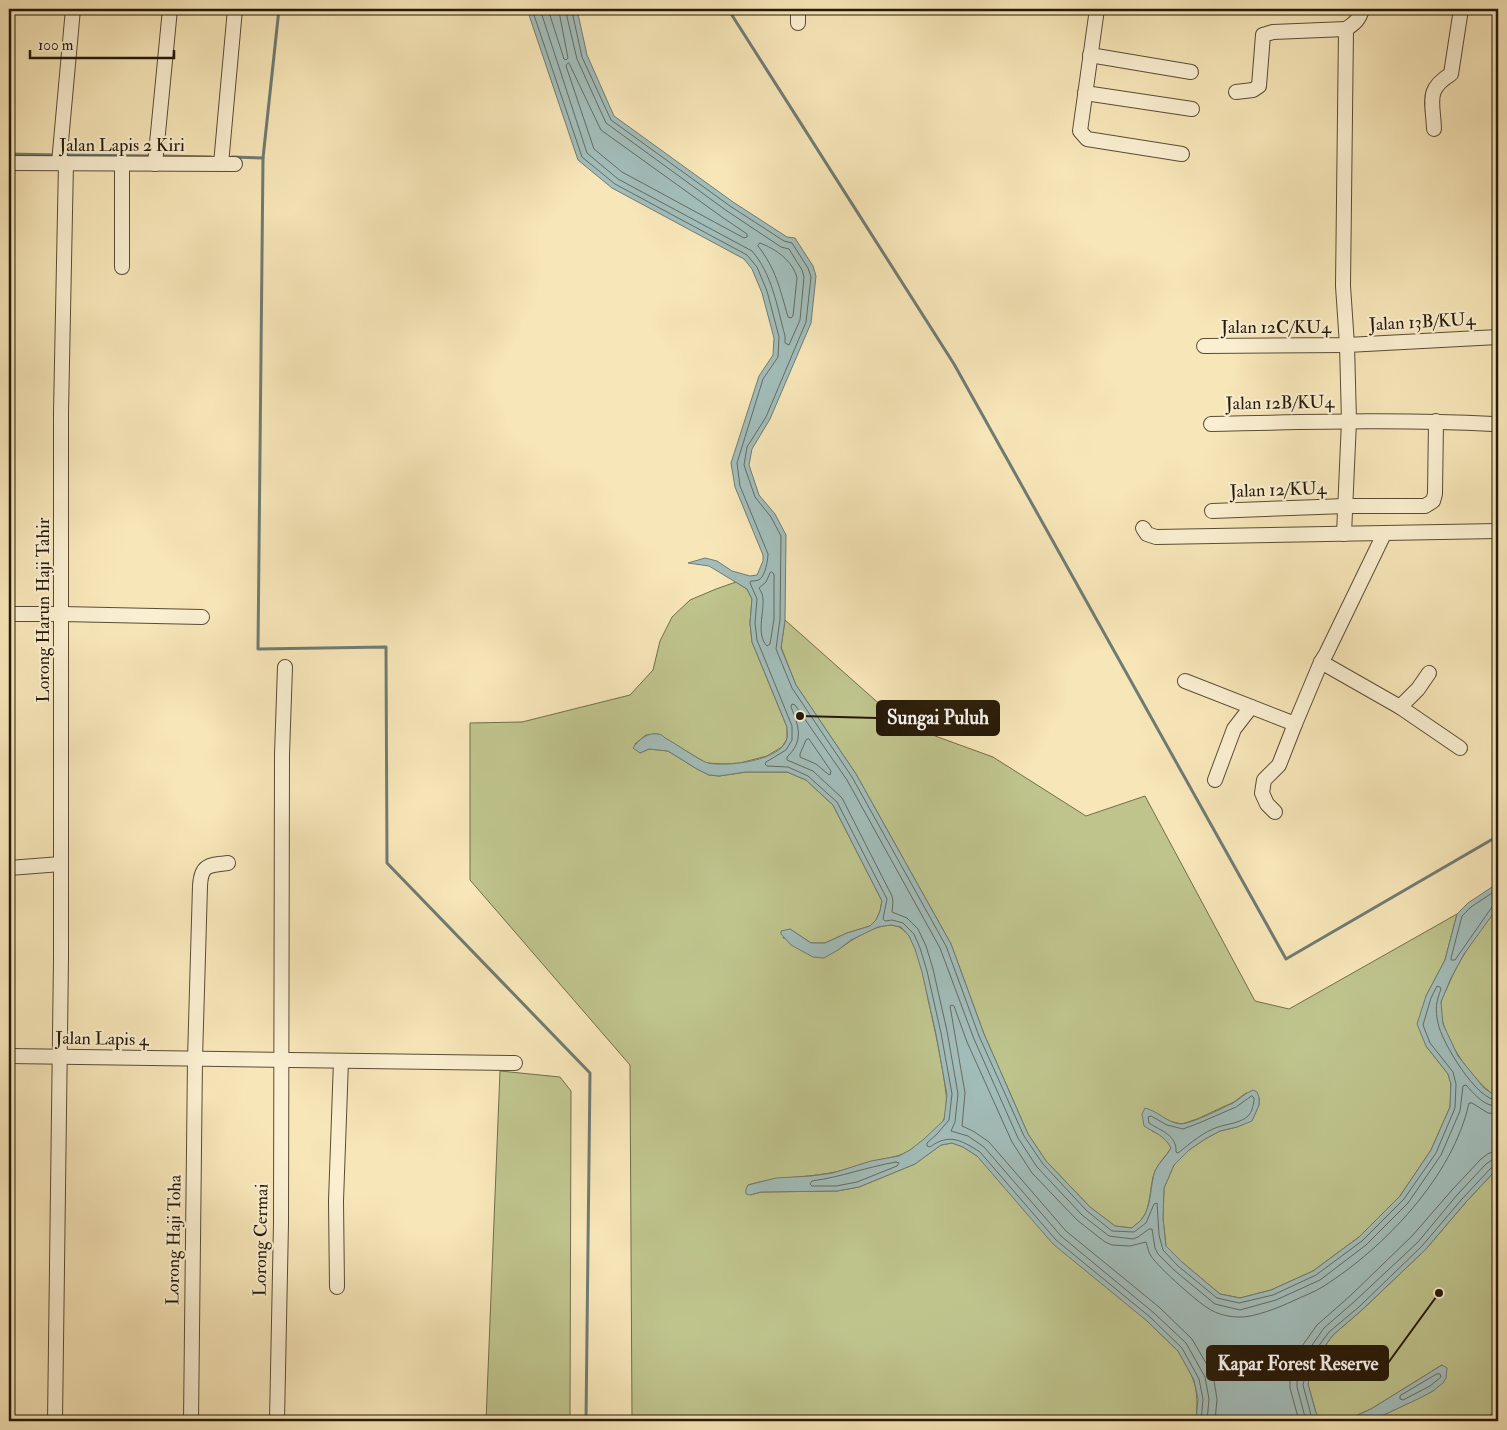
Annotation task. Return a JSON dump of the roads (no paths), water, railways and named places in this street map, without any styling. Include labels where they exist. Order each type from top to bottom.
[{"type":"street","name":"Lorong Harun Haji Tahir","points":[[55,1421],[61,864],[61,144],[73,9]]},
{"type":"street","points":[[156,158],[170,9]]},
{"type":"street","name":"Jalan Lapis 2 Kiri","points":[[9,163],[122,163],[156,158],[225,160],[235,9]]},
{"type":"street","points":[[798,9],[798,23]]},
{"type":"street","points":[[1097,9],[1080,131],[1087,139],[1182,154]]},
{"type":"street","points":[[1236,92],[1253,90],[1259,86],[1263,35],[1273,32],[1346,29],[1355,23],[1362,9]]},
{"type":"street","points":[[1434,129],[1432,92],[1439,82],[1451,74],[1461,9]]},
{"type":"street","points":[[1344,534],[1349,421],[1343,286],[1346,29]]},
{"type":"street","points":[[1090,55],[1191,72]]},
{"type":"street","points":[[1085,93],[1192,109]]},
{"type":"street","points":[[122,163],[122,267]]},
{"type":"street","name":"Jalan 13B/KU4","points":[[1347,345],[1498,337]]},
{"type":"street","name":"Jalan 12C/KU4","points":[[1204,346],[1347,345]]},
{"type":"street","name":"Jalan 12B/KU4","points":[[1211,424],[1349,421],[1436,421],[1493,424],[1498,422]]},
{"type":"street","name":"Jalan 12/KU4","points":[[1212,511],[1346,506],[1425,506],[1433,501],[1435,494],[1436,421]]},
{"type":"street","points":[[1143,528],[1147,534],[1156,538],[1498,532]]},
{"type":"street","points":[[1275,812],[1267,804],[1262,793],[1264,780],[1279,765],[1321,662],[1384,534]]},
{"type":"street","points":[[9,614],[202,617]]},
{"type":"street","points":[[1321,662],[1400,707],[1460,748]]},
{"type":"street","name":"Lorong Cermai","points":[[277,1421],[282,1060],[282,754],[285,667]]},
{"type":"street","points":[[1400,707],[1418,689],[1429,673]]},
{"type":"street","points":[[1185,681],[1295,724]]},
{"type":"street","points":[[1215,780],[1234,729],[1251,707]]},
{"type":"street","name":"Lorong Haji Toha","points":[[191,1421],[195,1059],[200,874],[213,864],[228,863]]},
{"type":"street","points":[[9,868],[61,864]]},
{"type":"street","name":"Jalan Lapis 4","points":[[9,1056],[515,1063]]},
{"type":"street","points":[[337,1287],[336,1201],[341,1060]]},
{"type":"water","points":[[529,9],[578,9],[587,55],[614,116],[733,202],[787,237],[795,238],[813,266],[816,276],[811,323],[770,419],[752,449],[749,465],[759,495],[775,514],[786,535],[785,620],[781,648],[796,685],[856,774],[951,944],[984,1034],[1028,1134],[1046,1161],[1090,1207],[1115,1226],[1132,1228],[1145,1215],[1155,1171],[1171,1148],[1163,1138],[1144,1126],[1142,1114],[1145,1108],[1171,1122],[1181,1124],[1199,1119],[1236,1101],[1253,1090],[1257,1092],[1259,1097],[1259,1105],[1252,1121],[1220,1131],[1205,1139],[1189,1150],[1174,1165],[1164,1188],[1163,1219],[1166,1246],[1220,1294],[1240,1298],[1271,1290],[1313,1271],[1359,1237],[1400,1196],[1431,1150],[1450,1107],[1451,1084],[1448,1074],[1426,1046],[1417,1024],[1426,996],[1445,960],[1457,914],[1468,903],[1498,883],[1498,907],[1464,954],[1441,1002],[1443,1024],[1458,1056],[1484,1088],[1494,1095],[1498,1094],[1498,1169],[1466,1202],[1426,1249],[1333,1335],[1313,1362],[1308,1384],[1316,1413],[1323,1421],[1196,1421],[1198,1399],[1194,1380],[1178,1351],[1147,1321],[1053,1244],[977,1156],[963,1147],[952,1143],[941,1145],[915,1164],[859,1187],[837,1191],[761,1192],[750,1195],[746,1194],[748,1185],[776,1178],[833,1173],[871,1161],[899,1156],[924,1139],[944,1120],[947,1095],[936,1034],[915,949],[909,936],[901,927],[891,925],[878,927],[851,940],[824,958],[813,957],[791,945],[781,934],[781,931],[790,929],[811,943],[825,943],[847,933],[870,926],[876,920],[880,911],[882,901],[833,805],[806,780],[787,772],[746,772],[719,776],[709,775],[668,751],[649,749],[640,753],[633,748],[647,735],[659,734],[704,762],[727,764],[753,761],[765,757],[783,746],[787,738],[787,727],[752,642],[750,623],[752,599],[747,589],[709,566],[688,563],[705,558],[717,561],[732,571],[750,576],[757,575],[763,561],[763,555],[735,487],[731,463],[759,376],[773,355],[774,338],[762,293],[752,269],[744,259],[612,188],[578,160],[529,15]]},
{"type":"water","points":[[1442,1365],[1447,1368],[1446,1378],[1433,1391],[1371,1421],[1344,1421],[1371,1409]]},
{"type":"waterway","points":[[279,9],[263,158],[258,649],[386,647],[387,863],[590,1073],[586,1421]]},
{"type":"waterway","points":[[728,9],[954,364],[1286,959],[1498,836]]},
{"type":"waterway","points":[[9,154],[56,155]]},
{"type":"waterway","points":[[64,155],[153,156]]},
{"type":"waterway","points":[[159,156],[211,157]]},
{"type":"waterway","points":[[232,157],[263,158]]},
{"type":"place","name":"Sungai Puluh","points":[[800,716]]},
{"type":"place","name":"Kapar Forest Reserve","points":[[1439,1293]]}]
